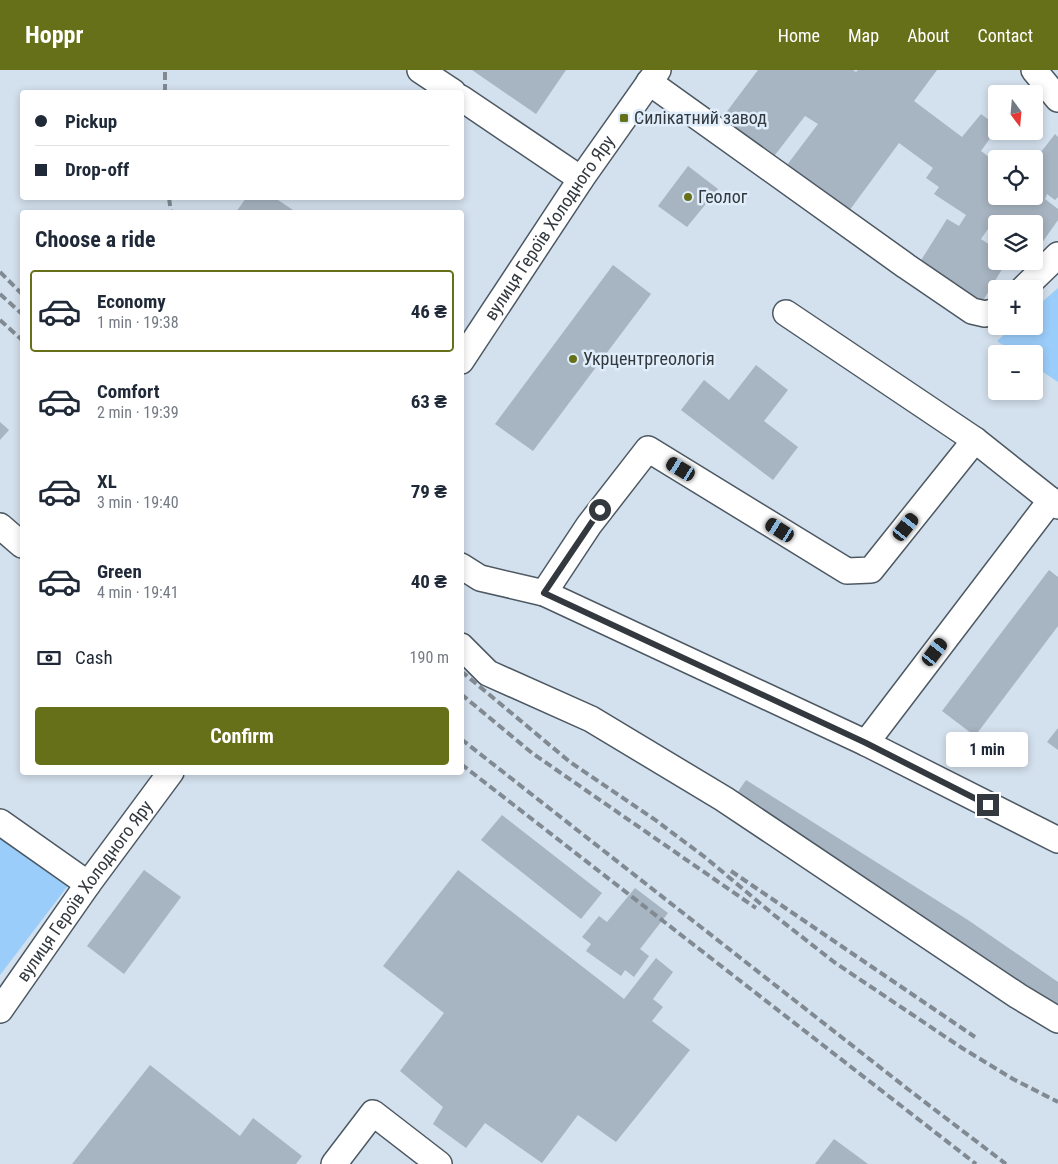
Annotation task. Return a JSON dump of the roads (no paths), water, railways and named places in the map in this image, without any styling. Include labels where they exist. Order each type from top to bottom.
[{"type":"street","points":[[420,70],[450,90]]},
{"type":"street","points":[[1034,70],[1058,99]]},
{"type":"street","points":[[653,76],[906,266],[972,311],[988,313]]},
{"type":"street","name":"вулиця Героїв Холодного Яру","points":[[464,356],[581,179],[653,76]]},
{"type":"street","points":[[464,100],[581,179]]},
{"type":"street","points":[[1032,280],[1058,255]]},
{"type":"street","points":[[786,313],[975,440],[1054,503],[866,743]]},
{"type":"street","points":[[544,593],[589,525],[648,449],[847,571],[871,570],[975,440]]},
{"type":"street","points":[[0,526],[20,544]]},
{"type":"street","points":[[464,568],[480,578],[544,593],[866,743],[1058,840]]},
{"type":"street","points":[[464,649],[488,673],[591,718],[724,799],[1018,996],[1058,1020]]},
{"type":"street","name":"вулиця Героїв Холодного Яру","points":[[0,1010],[88,884],[169,775]]},
{"type":"street","points":[[0,822],[88,884]]},
{"type":"street","points":[[334,1164],[373,1112],[439,1164]]},
{"type":"railway","points":[[165,70],[165,90]]},
{"type":"railway","points":[[169,200],[171,210]]},
{"type":"railway","points":[[0,272],[20,292]]},
{"type":"railway","points":[[0,294],[20,312]]},
{"type":"railway","points":[[0,320],[20,338]]},
{"type":"railway","points":[[464,674],[570,762],[654,819],[706,858],[834,962],[962,1048],[1013,1079],[1058,1102]]},
{"type":"railway","points":[[464,696],[532,753],[756,908]]},
{"type":"railway","points":[[464,741],[1006,1164]]},
{"type":"railway","points":[[464,766],[976,1164]]},
{"type":"railway","points":[[731,871],[975,1037]]},
{"type":"place","name":"Силікатний завод","points":[[624,118]]},
{"type":"place","name":"Геолог","points":[[688,197]]},
{"type":"place","name":"Укрцентргеологія","points":[[573,359]]}]
